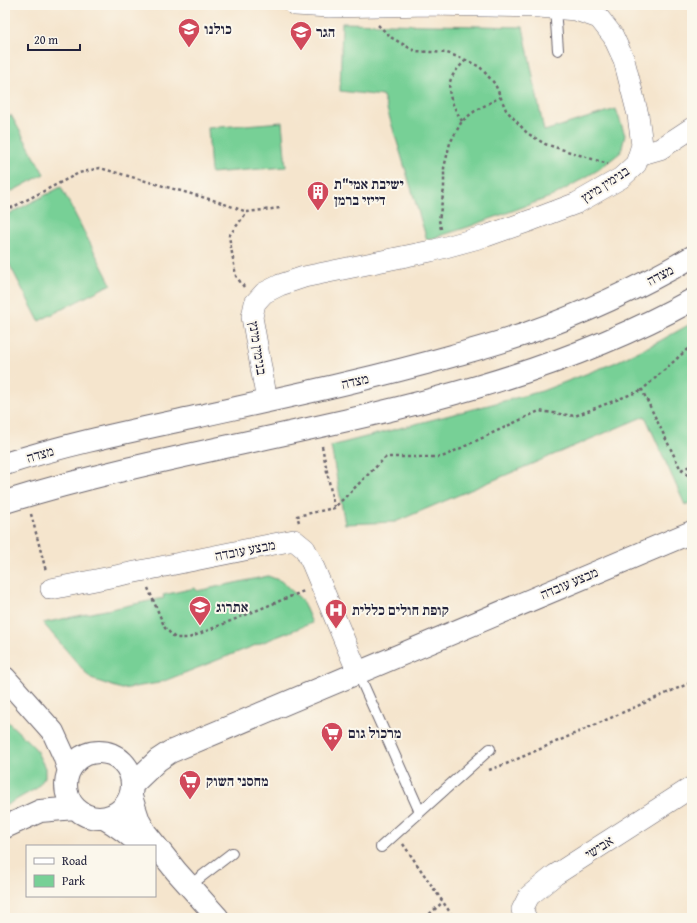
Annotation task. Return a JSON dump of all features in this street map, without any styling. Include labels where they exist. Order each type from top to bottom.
[{"type":"street","name":"בנימין מינץ","points":[[267,401],[252,317],[255,303],[264,293],[280,285],[304,277],[445,247],[486,236],[577,203],[621,178],[634,162],[642,146],[638,115],[624,60],[613,36],[599,18],[576,10],[555,8],[430,5],[329,7],[295,5]]},
{"type":"street","points":[[634,162],[660,149],[692,128]]},
{"type":"street","name":"מצדה","points":[[5,464],[42,453],[417,366],[528,333],[612,300],[692,257]]},
{"type":"street","points":[[5,502],[51,488],[318,427],[426,401],[503,380],[540,368],[627,334],[692,300]]},
{"type":"street","name":"מבצע עובדה","points":[[132,791],[158,760],[170,752],[692,532]]},
{"type":"street","name":"מבצע עובדה","points":[[51,589],[294,540],[305,549]]},
{"type":"street","points":[[305,549],[358,672]]},
{"type":"street","points":[[5,678],[53,732],[64,756],[67,777],[66,792],[75,808],[93,818],[112,816],[120,811],[132,791]]},
{"type":"street","points":[[53,732],[76,746],[92,752],[109,753],[117,756],[125,764],[131,773],[132,791],[139,820],[145,832],[156,845]]},
{"type":"street","points":[[40,811],[67,777],[74,762],[82,756],[92,752]]},
{"type":"street","name":"מבצע עובדה","points":[[117,756],[132,757],[170,752]]},
{"type":"street","name":"אבישי","points":[[526,918],[522,910],[529,896],[555,875],[692,787]]},
{"type":"street","points":[[5,827],[40,811],[75,808]]},
{"type":"street","points":[[104,818],[118,825],[140,845]]},
{"type":"street","points":[[156,846],[189,886],[218,918]]},
{"type":"street","points":[[156,863],[204,918]]},
{"type":"lane","points":[[555,8],[558,50]]},
{"type":"lane","points":[[358,672],[420,812]]},
{"type":"lane","points":[[381,847],[490,749]]},
{"type":"lane","points":[[189,886],[232,853]]},
{"type":"path","points":[[368,6],[376,23],[392,38],[409,48],[415,51],[448,53],[480,67],[495,84],[506,110],[527,133],[545,144],[587,158],[634,162]]},
{"type":"path","points":[[462,121],[453,105],[449,90],[451,78],[466,60]]},
{"type":"path","points":[[445,247],[439,220],[444,189],[444,168],[450,142],[462,121],[475,111],[500,97]]},
{"type":"path","points":[[5,211],[79,173],[100,168],[247,212],[280,208]]},
{"type":"path","points":[[247,212],[229,236],[236,276],[255,303]]},
{"type":"path","points":[[305,549],[297,516],[334,508],[386,457],[442,457],[539,411],[575,416],[642,390],[692,345]]},
{"type":"path","points":[[642,390],[681,470],[692,478]]},
{"type":"path","points":[[318,427],[334,508]]},
{"type":"path","points":[[681,470],[692,465]]},
{"type":"path","points":[[26,496],[51,589]]},
{"type":"path","points":[[141,571],[165,628],[175,638],[189,638],[321,584]]},
{"type":"path","points":[[484,771],[506,764],[692,682]]},
{"type":"path","points":[[396,834],[454,918]]},
{"type":"path","points":[[425,918],[443,902]]},
{"type":"green space","points":[[342,23],[523,27],[544,131],[616,109],[625,135],[621,152],[598,170],[553,196],[468,227],[427,240],[383,96],[340,91]]},
{"type":"green space","points":[[11,115],[44,174],[5,195],[5,118]]},
{"type":"green space","points":[[282,122],[286,167],[211,173],[208,128]]},
{"type":"green space","points":[[61,187],[111,284],[39,321],[5,256],[5,216]]},
{"type":"green space","points":[[692,323],[692,502],[685,505],[645,416],[395,522],[345,524],[331,446],[542,391],[614,363],[658,342]]},
{"type":"green space","points":[[268,576],[281,581],[302,600],[312,623],[159,683],[122,689],[91,679],[43,623],[164,598],[163,595],[195,588],[197,591]]},
{"type":"green space","points":[[5,719],[35,748],[45,768],[45,777],[37,788],[5,806]]},
{"type":"place","name":"כולנו","points":[[189,48]]},
{"type":"place","name":"הגר","points":[[301,52]]},
{"type":"place","name":"ישיבת אמי\"ת דייזי ברמן","points":[[318,212]]},
{"type":"place","name":"אתרוג","points":[[200,626]]},
{"type":"place","name":"קופת חולים כללית","points":[[336,630]]},
{"type":"place","name":"מרכול גום","points":[[332,752]]},
{"type":"place","name":"מחסני השוק","points":[[190,800]]}]
